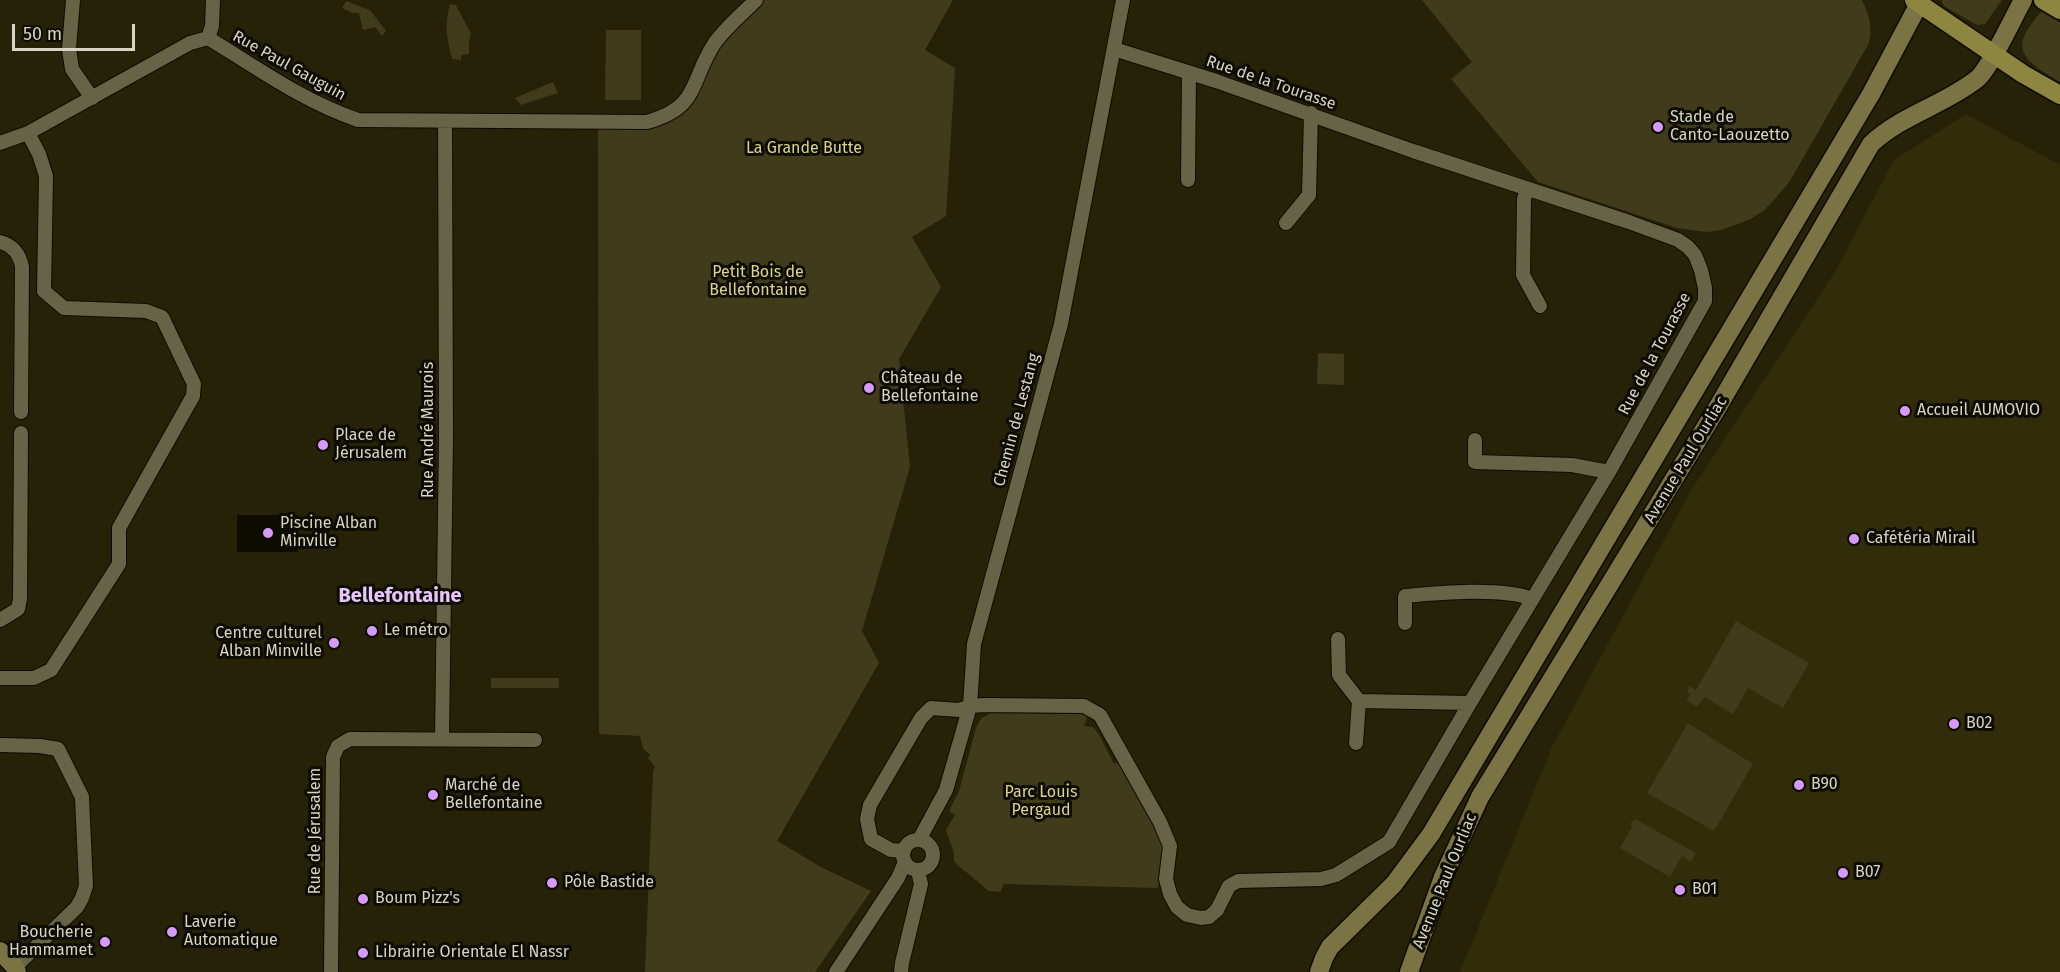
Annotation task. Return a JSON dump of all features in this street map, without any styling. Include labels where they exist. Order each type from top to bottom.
[{"type":"main road","name":"Avenue Paul Ourliac","points":[[1409,972],[1443,877],[1480,797],[1716,410],[1871,144],[1903,120],[1979,78],[2023,0]]},
{"type":"main road","points":[[2043,0],[2060,10]]},
{"type":"main road","name":"Avenue Paul Ourliac","points":[[1319,972],[1330,947],[1394,884],[1431,834],[1871,94],[1918,1]]},
{"type":"main road","points":[[1918,1],[2023,74],[2060,95]]},
{"type":"main road","points":[[0,951],[16,970]]},
{"type":"street","points":[[73,0],[69,49],[72,69],[92,98]]},
{"type":"street","points":[[208,38],[212,26],[213,0]]},
{"type":"street","name":"Rue Paul Gauguin","points":[[0,143],[28,133],[190,43],[208,38],[306,98],[358,120],[647,122],[664,117],[686,100],[694,89],[712,46],[756,0]]},
{"type":"street","name":"Chemin de Lestang","points":[[919,840],[946,790],[970,706],[974,644],[1061,324],[1123,0]]},
{"type":"street","name":"Rue de la Tourasse","points":[[970,706],[1084,706],[1100,715],[1160,822],[1170,846],[1166,879],[1170,894],[1177,907],[1187,915],[1209,917],[1217,910],[1229,886],[1238,881],[1321,879],[1336,874],[1389,842],[1609,472],[1705,301],[1706,288],[1695,255],[1678,240],[1413,151],[1311,113],[1114,49]]},
{"type":"street","points":[[1188,180],[1189,73]]},
{"type":"street","points":[[1286,223],[1309,195],[1311,113]]},
{"type":"street","name":"Rue André Maurois","points":[[442,739],[446,426],[445,121]]},
{"type":"street","points":[[0,678],[34,678],[51,670],[119,564],[119,528],[193,396],[194,384],[162,317],[146,311],[64,308],[44,291],[46,176],[39,154],[28,133]]},
{"type":"street","points":[[1527,189],[1524,199],[1523,275],[1540,306]]},
{"type":"street","points":[[0,242],[12,247],[22,267],[21,412]]},
{"type":"street","points":[[0,620],[9,617],[18,609],[20,598],[21,433]]},
{"type":"street","points":[[1475,440],[1475,462],[1572,465],[1609,472]]},
{"type":"street","points":[[1405,623],[1405,596],[1439,593],[1519,594],[1532,599]]},
{"type":"street","points":[[1338,639],[1339,675],[1359,701],[1356,743]]},
{"type":"street","points":[[1359,701],[1470,703]]},
{"type":"street","points":[[836,972],[898,878],[904,856],[909,843],[919,840],[929,845],[933,856],[930,865],[918,870],[912,869],[904,856],[871,838],[867,819],[870,805],[921,718],[932,708],[959,710],[970,706]]},
{"type":"street","name":"Rue de Jérusalem","points":[[331,972],[333,757],[338,746],[350,739],[535,740]]},
{"type":"street","points":[[0,745],[58,749],[82,797],[86,886],[82,898],[77,908],[16,970]]},
{"type":"street","points":[[902,972],[902,963],[921,884],[918,870]]},
{"type":"shaded area","points":[[1966,114],[2060,165],[2060,972],[1460,972],[1552,747],[1690,492],[1835,272],[1894,160]]},
{"type":"shaded area","name":"Piscine Alban Minville","points":[[237,515],[298,515],[298,552],[237,552]]},
{"type":"green space","name":"Petit Bois de Bellefontaine","points":[[760,0],[953,0],[925,50],[955,68],[946,216],[912,237],[941,287],[899,359],[910,467],[862,631],[879,663],[777,841],[821,867],[871,891],[815,972],[645,972],[655,767],[648,758],[650,755],[643,748],[640,736],[599,734],[598,125],[648,125],[691,101],[704,80],[718,46]]},
{"type":"green space","points":[[1422,0],[1862,0],[1871,31],[1869,43],[1790,181],[1762,212],[1749,220],[1721,230],[1707,232],[1677,228],[1538,182],[1451,79],[1472,62]]},
{"type":"green space","points":[[1941,0],[2002,0],[1985,24],[1977,25],[1944,6]]},
{"type":"green space","points":[[346,1],[370,10],[386,31],[382,36],[375,27],[363,30],[359,13],[352,13],[342,8]]},
{"type":"green space","points":[[450,4],[456,5],[471,34],[469,54],[461,55],[461,60],[452,59],[449,45],[447,26]]},
{"type":"green space","points":[[2042,12],[2060,23],[2060,82],[2035,66],[2024,53],[2022,45],[2024,36]]},
{"type":"green space","points":[[606,30],[641,30],[641,100],[605,100]]},
{"type":"green space","points":[[553,82],[558,93],[521,105],[515,98]]},
{"type":"green space","points":[[1318,353],[1344,354],[1344,385],[1317,384]]},
{"type":"green space","points":[[1736,621],[1809,663],[1783,708],[1748,688],[1733,714],[1704,697],[1697,707],[1686,700],[1690,694],[1687,691],[1689,686],[1696,690]]},
{"type":"green space","points":[[491,678],[559,678],[559,688],[491,688]]},
{"type":"green space","name":"Parc Louis Pergaud","points":[[991,713],[1085,714],[1087,717],[1084,726],[1093,727],[1114,764],[1122,761],[1165,841],[1158,888],[1004,884],[1000,892],[989,891],[954,862],[954,853],[946,830],[955,815],[949,811],[959,791],[977,725],[982,718]]},
{"type":"green space","points":[[1688,723],[1753,764],[1714,831],[1647,793]]},
{"type":"green space","points":[[1635,819],[1696,853],[1691,862],[1682,856],[1670,877],[1620,848],[1633,826],[1630,824]]},
{"type":"place","name":"Stade de Canto-Laouzetto","points":[[1658,127]]},
{"type":"place","name":"Château de Bellefontaine","points":[[869,388]]},
{"type":"place","name":"Accueil AUMOVIO","points":[[1905,411]]},
{"type":"place","name":"Place de Jérusalem","points":[[323,445]]},
{"type":"place","name":"Piscine Alban Minville","points":[[268,533]]},
{"type":"place","name":"Cafétéria Mirail","points":[[1854,539]]},
{"type":"place","name":"Le métro","points":[[372,631]]},
{"type":"place","name":"Centre culturel Alban Minville","points":[[334,643]]},
{"type":"place","name":"B02","points":[[1954,724]]},
{"type":"place","name":"B90","points":[[1799,785]]},
{"type":"place","name":"Marché de Bellefontaine","points":[[433,795]]},
{"type":"place","name":"B07","points":[[1843,873]]},
{"type":"place","name":"Pôle Bastide","points":[[552,883]]},
{"type":"place","name":"B01","points":[[1680,890]]},
{"type":"place","name":"Boum Pizz's","points":[[363,899]]},
{"type":"place","name":"Laverie Automatique","points":[[172,932]]},
{"type":"place","name":"Boucherie Hammamet","points":[[105,942]]},
{"type":"place","name":"Librairie Orientale El Nassr","points":[[363,953]]},
{"type":"district","name":"Bellefontaine","points":[[400,596]]},
{"type":"park label","name":"La Grande Butte","points":[[804,149]]}]
